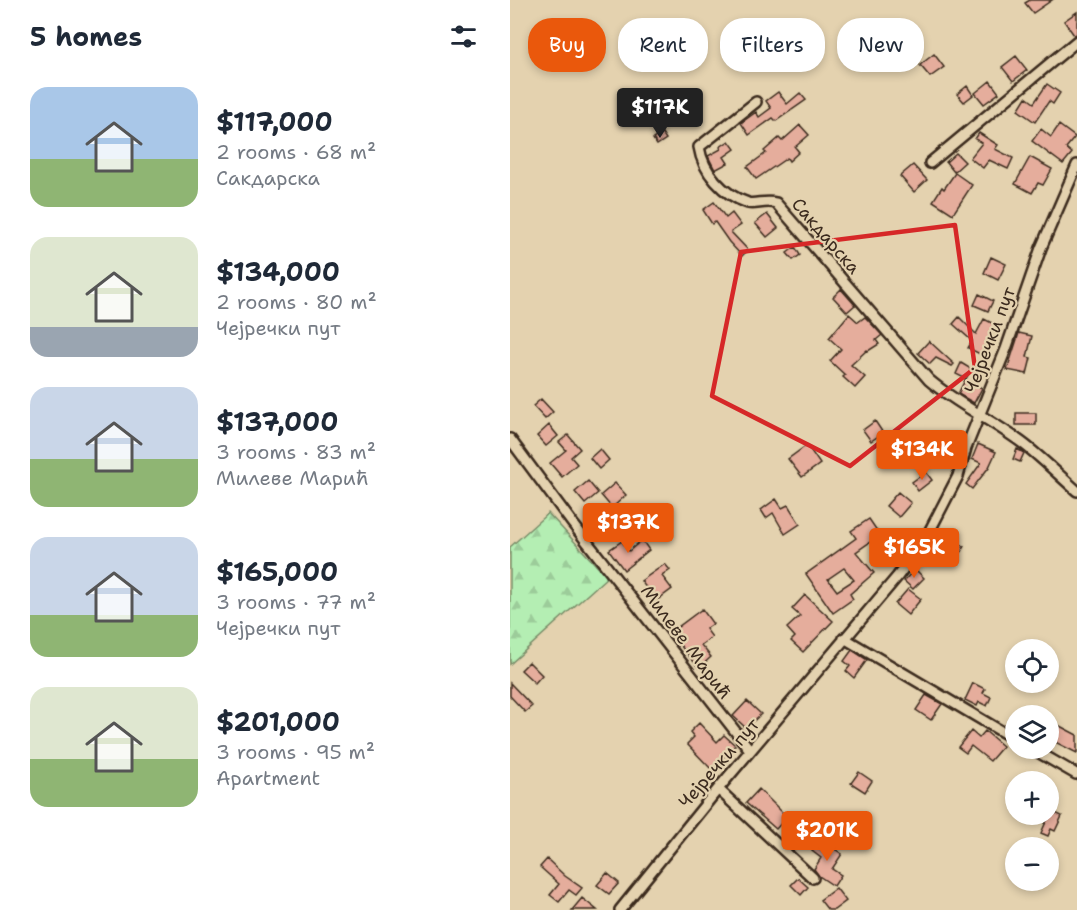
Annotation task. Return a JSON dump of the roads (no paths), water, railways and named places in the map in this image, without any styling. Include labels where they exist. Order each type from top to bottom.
[{"type":"street","points":[[930,164],[1077,41]]},
{"type":"street","name":"Сакдарска","points":[[756,102],[699,147],[708,171],[725,191],[746,202],[751,204],[762,201],[777,203],[929,380],[948,396],[980,414]]},
{"type":"street","name":"Чејречки пут","points":[[620,910],[750,750],[773,726],[843,639],[897,577],[925,540],[958,476],[966,448],[1006,349],[1041,248],[1077,165]]},
{"type":"street","points":[[980,414],[1026,445],[1077,491]]},
{"type":"street","name":"Милеве Мaрић","points":[[510,439],[573,524],[750,750]]},
{"type":"street","points":[[843,639],[1005,734]]},
{"type":"street","points":[[1050,759],[1076,774]]},
{"type":"street","points":[[718,789],[813,878]]}]
